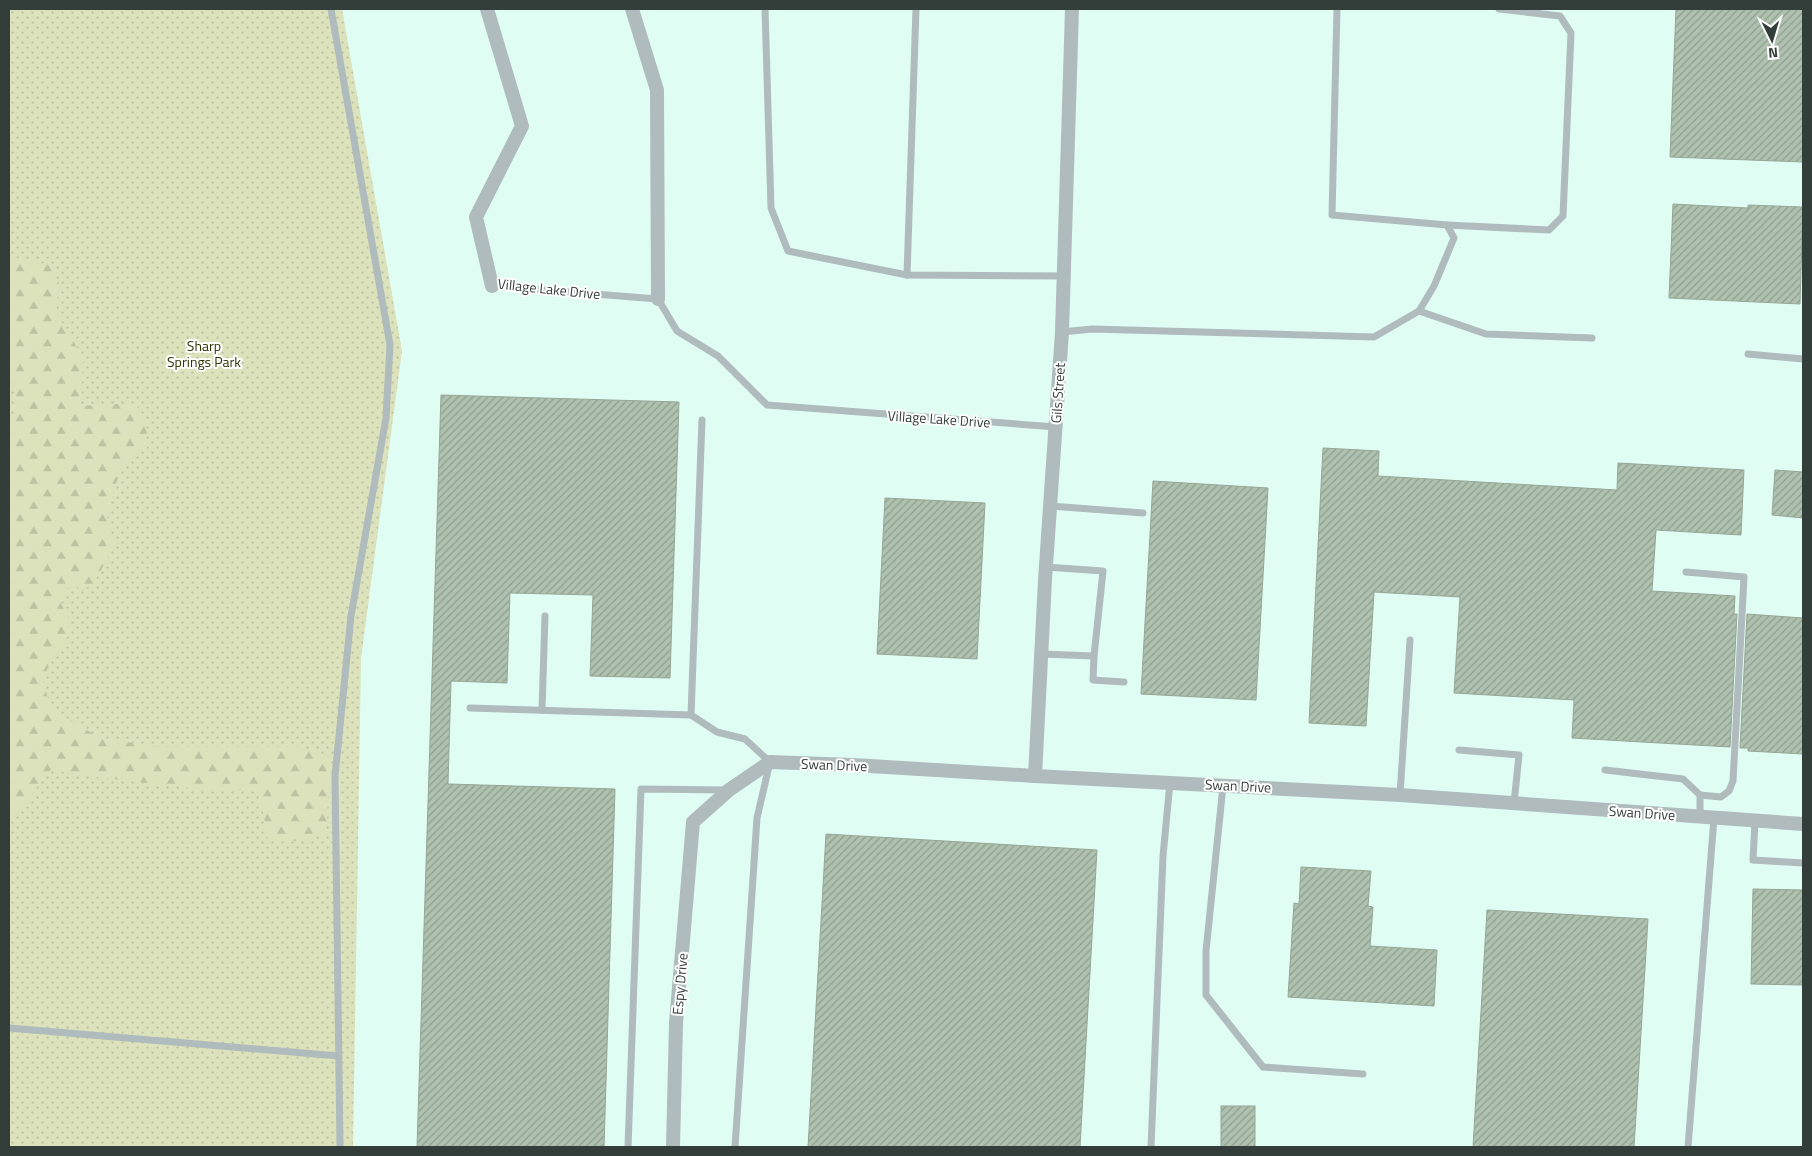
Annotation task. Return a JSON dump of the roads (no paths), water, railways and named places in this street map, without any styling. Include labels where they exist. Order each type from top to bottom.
[{"type":"street","name":"Village Lake Drive","points":[[486,9],[522,126],[476,217],[492,286]]},
{"type":"street","name":"Village Lake Drive","points":[[632,9],[657,90],[658,299]]},
{"type":"street","name":"Gils Street","points":[[1035,776],[1046,568],[1062,332],[1072,9]]},
{"type":"street","name":"Swan Drive","points":[[770,762],[1400,795],[1803,824]]},
{"type":"street","points":[[728,790],[770,762]]},
{"type":"street","name":"Espy Drive","points":[[673,1147],[676,1023],[693,822],[728,790]]},
{"type":"lane","points":[[331,9],[390,345],[386,418],[351,616],[335,776],[340,1147]]},
{"type":"lane","points":[[765,9],[771,208],[788,251],[907,276],[1063,276]]},
{"type":"lane","points":[[907,276],[916,9]]},
{"type":"lane","points":[[1337,9],[1332,214],[1447,225],[1549,230],[1563,216],[1571,33],[1560,16],[1499,9]]},
{"type":"lane","points":[[1062,332],[1102,329],[1288,336],[1374,337],[1419,310],[1434,286],[1454,238],[1447,225]]},
{"type":"lane","name":"Village Lake Drive","points":[[492,286],[658,299],[676,331],[718,356],[767,405],[1056,428]]},
{"type":"lane","points":[[1419,310],[1486,334],[1592,338]]},
{"type":"lane","points":[[1748,354],[1803,360]]},
{"type":"lane","points":[[691,715],[702,420]]},
{"type":"lane","points":[[1050,506],[1143,513]]},
{"type":"lane","points":[[1046,568],[1103,571],[1092,680],[1124,682]]},
{"type":"lane","points":[[1605,770],[1683,779],[1700,795],[1721,797],[1729,791],[1733,781],[1744,577],[1686,572]]},
{"type":"lane","points":[[542,710],[545,616]]},
{"type":"lane","points":[[1400,795],[1410,640]]},
{"type":"lane","points":[[1041,654],[1094,656]]},
{"type":"lane","points":[[470,708],[691,715],[717,732],[746,739],[770,762],[757,818],[735,1147]]},
{"type":"lane","points":[[1459,750],[1519,755],[1514,803]]},
{"type":"lane","points":[[1151,1147],[1164,856],[1170,782]]},
{"type":"lane","points":[[1223,786],[1206,951],[1206,995],[1264,1067],[1363,1074]]},
{"type":"lane","points":[[628,1147],[641,789],[728,790]]},
{"type":"lane","points":[[1700,795],[1700,817]]},
{"type":"lane","points":[[1688,1147],[1714,818]]},
{"type":"lane","points":[[1755,821],[1753,860],[1803,863]]},
{"type":"lane","points":[[9,1028],[338,1056]]},
{"type":"park label","name":"Sharp Springs Park","points":[[204,354]]}]
